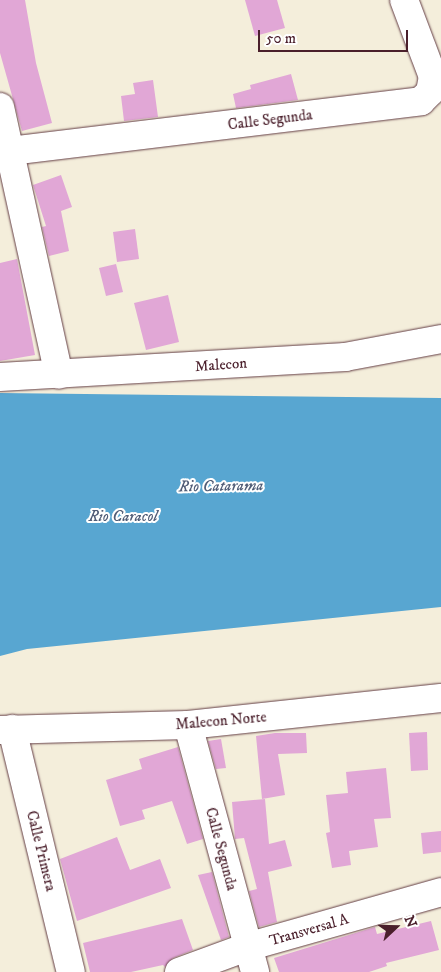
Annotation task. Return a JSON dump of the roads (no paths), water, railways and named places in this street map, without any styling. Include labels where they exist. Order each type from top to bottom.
[{"type":"street","name":"Calle Segunda","points":[[10,151],[421,101],[430,92],[433,77],[404,0]]},
{"type":"street","points":[[0,107],[59,375]]},
{"type":"street","name":"Malecon","points":[[0,377],[345,357],[441,339]]},
{"type":"street","name":"Malecon Norte","points":[[6,729],[188,725],[441,698]]},
{"type":"street","name":"Calle Segunda","points":[[188,725],[251,960]]},
{"type":"street","name":"Calle Primera","points":[[6,729],[71,972]]},
{"type":"street","name":"Transversal A","points":[[179,972],[251,960],[441,892]]},
{"type":"water","name":"Rio Caracol","points":[[0,393],[441,398],[441,607],[27,649],[0,656]]},
{"type":"water label","name":"Rio Catarama","points":[[221,486]]}]
